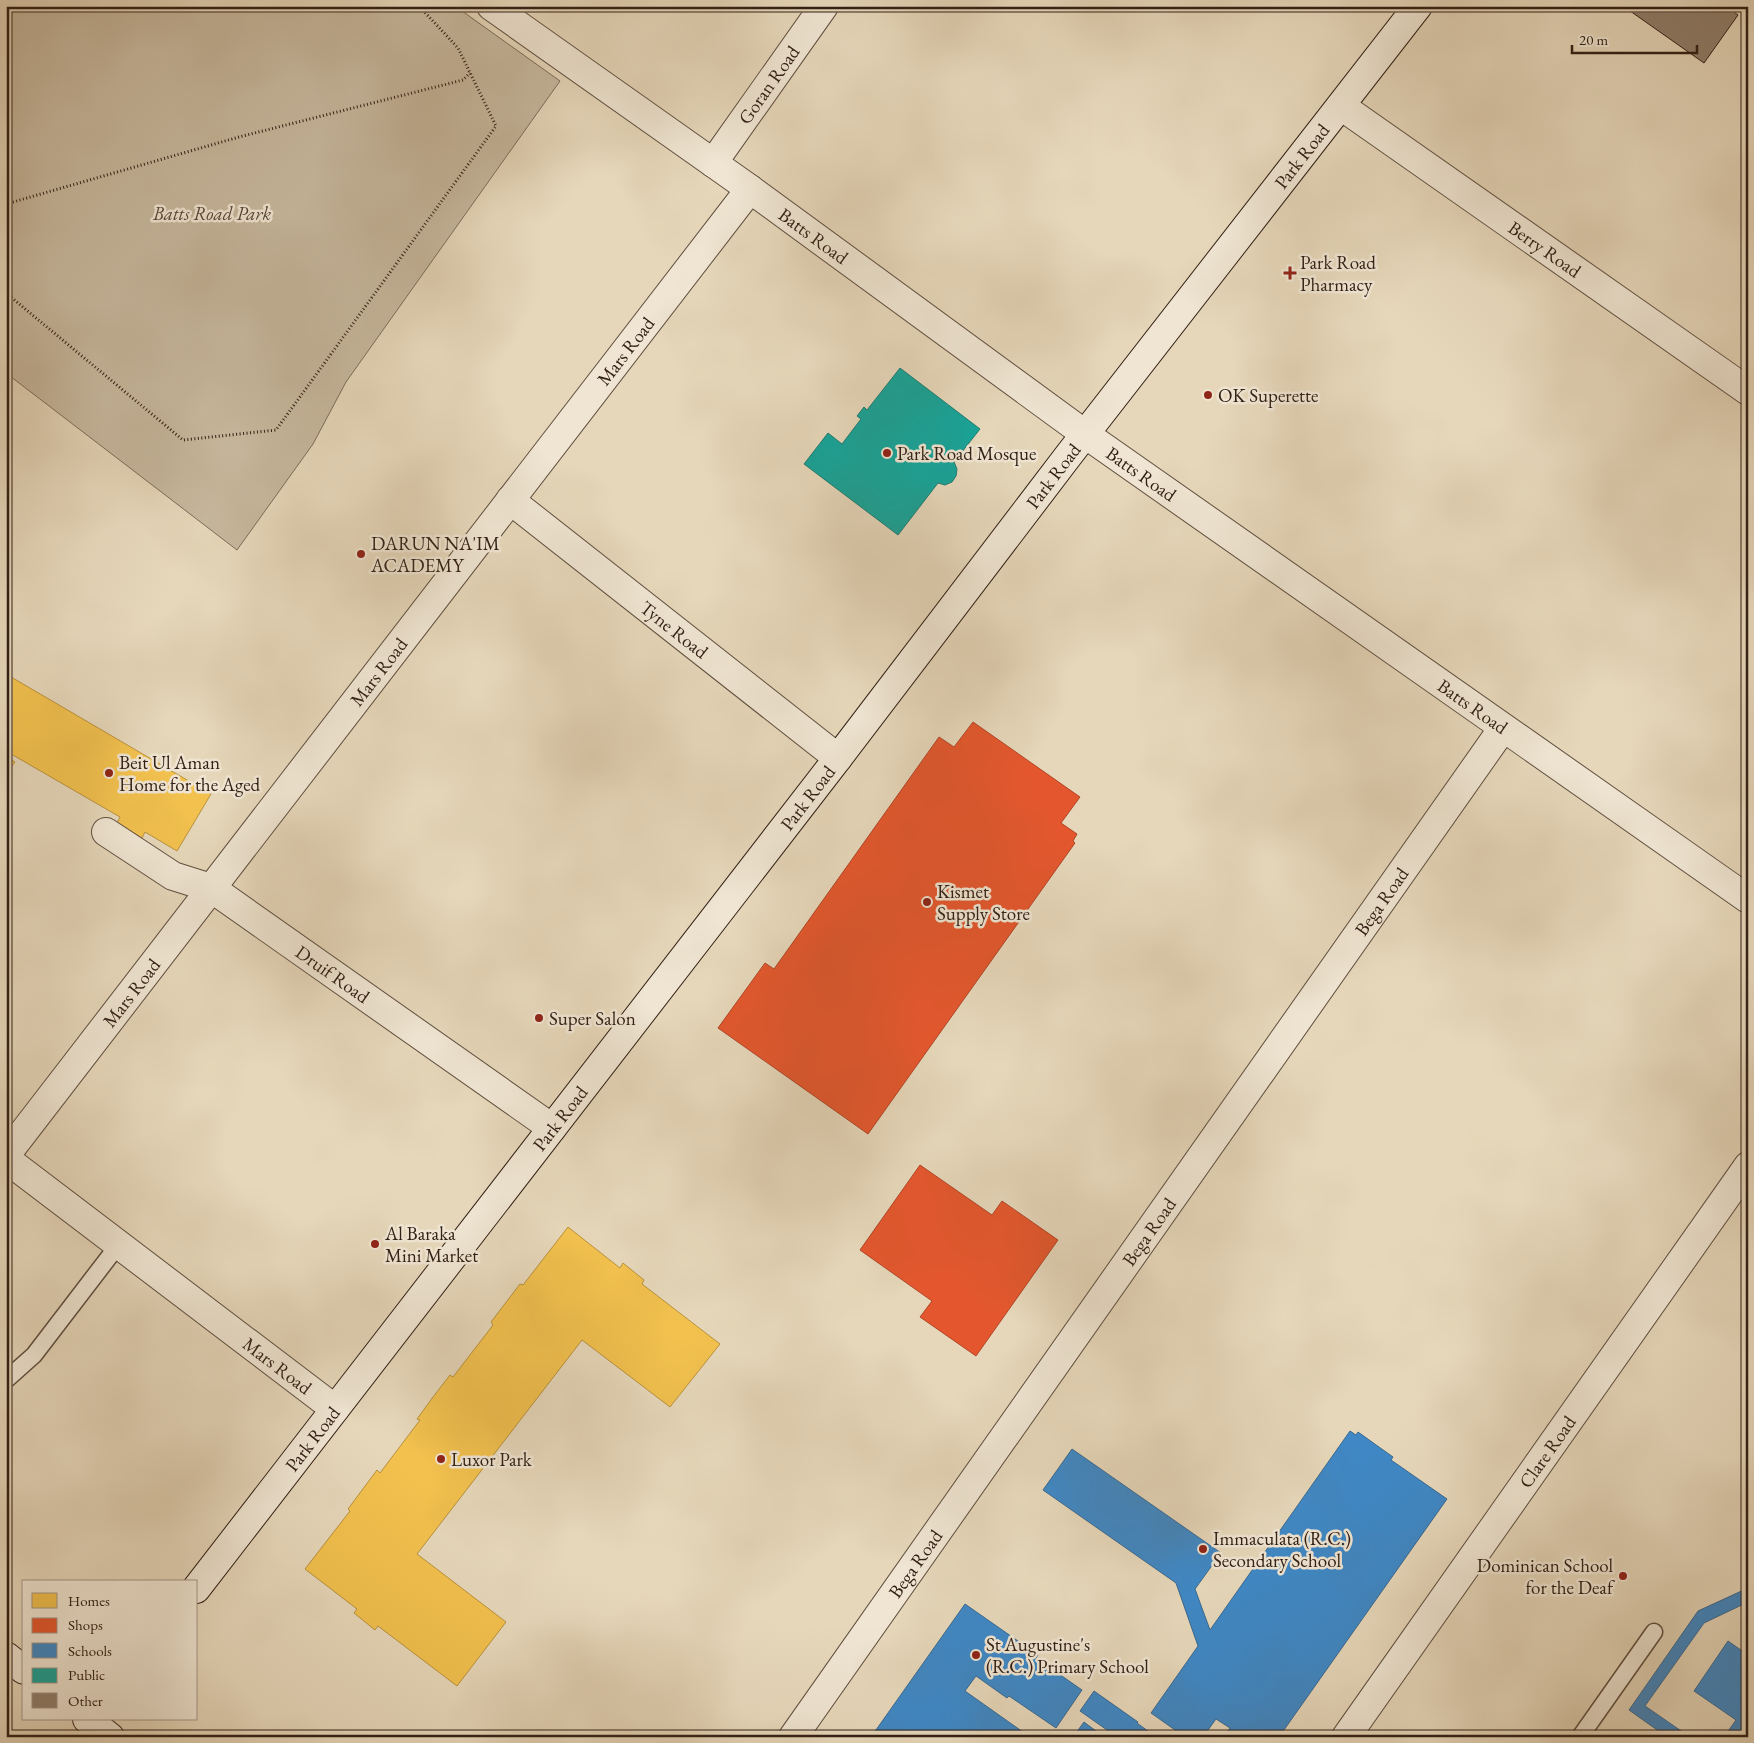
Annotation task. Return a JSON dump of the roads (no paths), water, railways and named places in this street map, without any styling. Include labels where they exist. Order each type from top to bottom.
[{"type":"street","name":"Batts Road","points":[[491,6],[750,188],[1085,434],[1748,900]]},
{"type":"street","name":"Goran Road","points":[[713,163],[824,6]]},
{"type":"street","name":"Park Road","points":[[198,1586],[838,758],[1085,434],[1418,6]]},
{"type":"street","name":"Berry Road","points":[[1341,106],[1748,391]]},
{"type":"street","name":"Mars Road","points":[[335,1409],[6,1157],[750,188]]},
{"type":"street","name":"Tyne Road","points":[[510,500],[838,758]]},
{"type":"street","name":"Bega Road","points":[[793,1737],[1503,728]]},
{"type":"street","name":"Druif Road","points":[[106,832],[173,876],[212,888],[552,1128]]},
{"type":"street","name":"Clare Road","points":[[1346,1737],[1748,1166]]},
{"type":"street","points":[[6,1656],[22,1668]]},
{"type":"lane","points":[[6,1380],[34,1355],[119,1244]]},
{"type":"lane","points":[[1580,1737],[1654,1632]]},
{"type":"place","name":"Park Road Pharmacy","points":[[1290,273]]},
{"type":"place","name":"OK Superette","points":[[1208,395]]},
{"type":"place","name":"Park Road Mosque","points":[[887,453]]},
{"type":"place","name":"DARUN NA'IM ACADEMY","points":[[361,554]]},
{"type":"place","name":"Beit Ul Aman Home for the Aged","points":[[109,773]]},
{"type":"place","name":"Kismet Supply Store","points":[[927,902]]},
{"type":"place","name":"Super Salon","points":[[539,1018]]},
{"type":"place","name":"Al Baraka Mini Market","points":[[375,1244]]},
{"type":"place","name":"Luxor Park","points":[[441,1459]]},
{"type":"place","name":"Immaculata (R.C.) Secondary School","points":[[1203,1549]]},
{"type":"place","name":"Dominican School for the Deaf","points":[[1623,1576]]},
{"type":"place","name":"St Augustine's (R.C.) Primary School","points":[[976,1655]]},
{"type":"park label","name":"Batts Road Park","points":[[212,213]]}]
